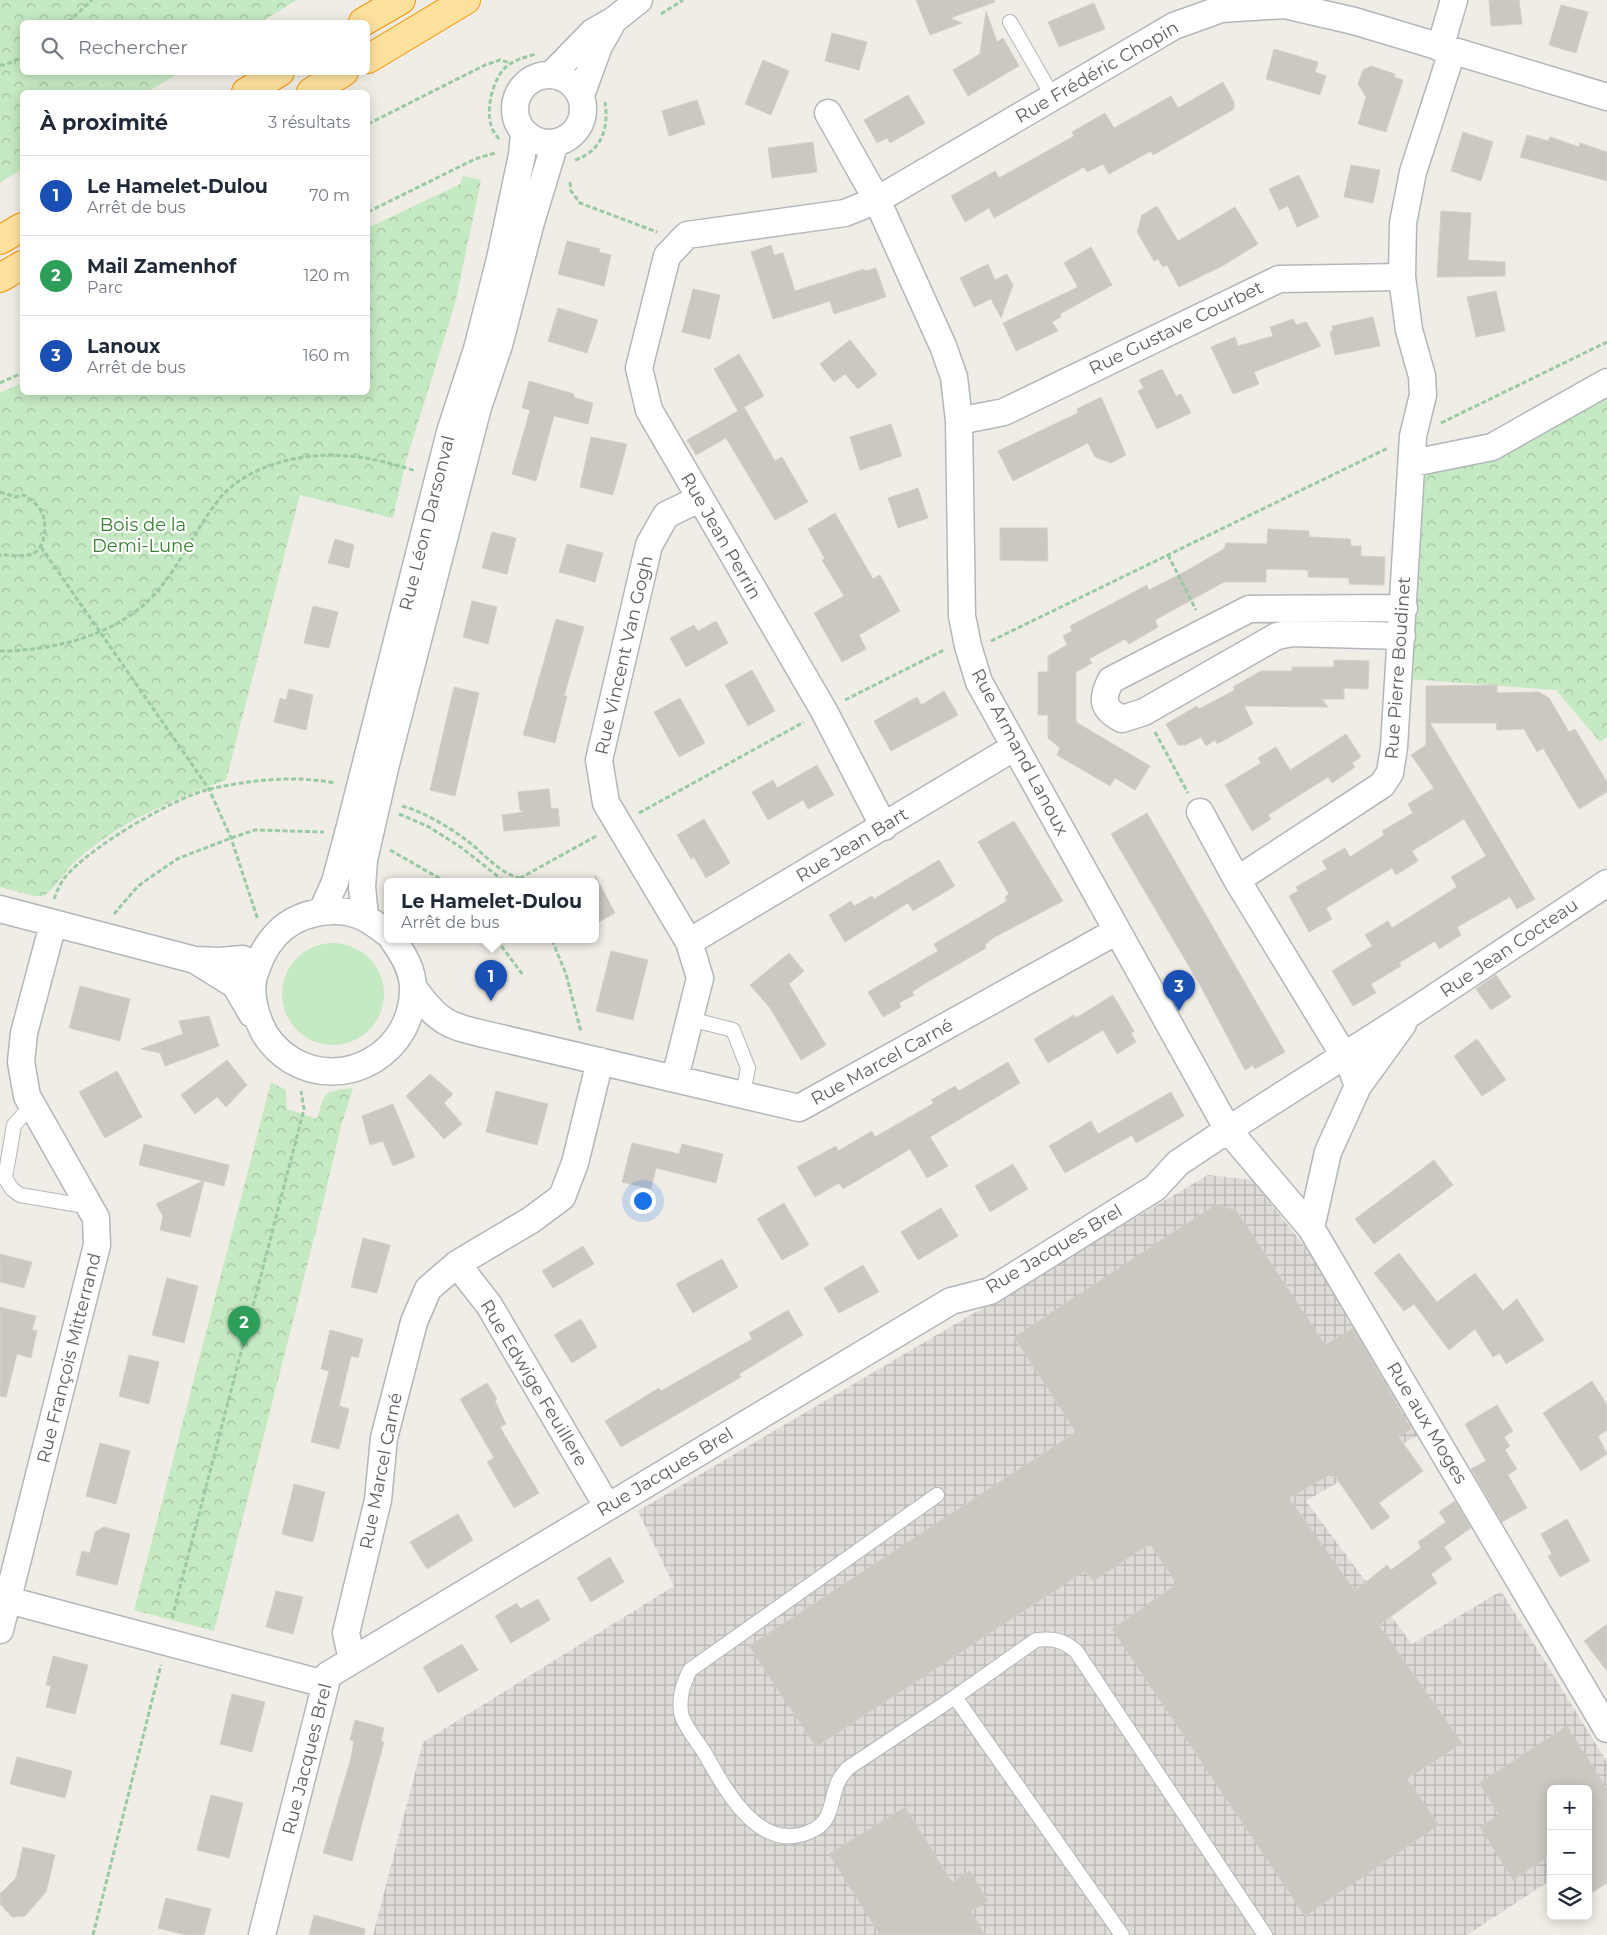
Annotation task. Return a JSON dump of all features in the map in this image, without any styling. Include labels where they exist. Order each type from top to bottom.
[{"type":"highway","points":[[367,20],[401,0]]},
{"type":"highway","points":[[370,58],[466,0]]},
{"type":"highway","points":[[249,90],[275,75]]},
{"type":"highway","points":[[314,90],[339,75]]},
{"type":"highway","points":[[0,240],[20,227]]},
{"type":"highway","points":[[0,278],[20,266]]},
{"type":"street","name":"Rue Pierre Boudinet","points":[[1237,880],[1382,785],[1390,773],[1394,747],[1404,608],[1414,436],[1423,395],[1422,376],[1410,330],[1402,278],[1404,223],[1413,172],[1446,50],[1454,0]]},
{"type":"street","name":"Rue Frédéric Chopin","points":[[684,239],[845,213],[877,200],[1174,26],[1221,9],[1285,4],[1354,21],[1607,97]]},
{"type":"street","points":[[557,161],[544,144],[533,140],[523,144],[516,118],[516,100],[521,89],[529,81],[540,76],[572,75],[599,46],[614,20],[646,9]]},
{"type":"street","points":[[557,161],[565,140],[580,125],[583,116],[572,75]]},
{"type":"street","name":"Rue Armand Lanoux","points":[[828,113],[877,200],[943,346],[954,377],[959,421],[960,586],[962,616],[968,646],[979,682],[1228,1130]]},
{"type":"street","name":"Rue Léon Darsonval","points":[[371,801],[450,432],[477,348],[523,144]]},
{"type":"street","name":"Rue Léon Darsonval","points":[[322,912],[335,882],[358,840],[371,801],[478,407],[557,161]]},
{"type":"street","name":"Rue Jean Perrin","points":[[684,239],[667,256],[639,368],[649,410],[699,499],[824,711],[884,827]]},
{"type":"street","name":"Rue Gustave Courbet","points":[[959,421],[1004,412],[1279,278],[1402,278]]},
{"type":"street","points":[[1413,462],[1492,447],[1607,382]]},
{"type":"street","name":"Rue Vincent Van Gogh","points":[[675,1078],[700,978],[689,942],[617,825],[606,803],[599,760],[649,546],[666,515],[699,499]]},
{"type":"street","points":[[1402,636],[1292,633],[1277,636],[1144,712],[1122,719],[1111,713],[1105,705],[1104,692],[1111,680],[1249,609],[1404,608]]},
{"type":"street","name":"Rue Jean Bart","points":[[689,942],[1015,747]]},
{"type":"street","points":[[1200,812],[1237,880],[1344,1054],[1358,1086]]},
{"type":"street","name":"Rue Léon Darsonval","points":[[358,840],[365,918]]},
{"type":"street","name":"Rue Jean Cocteau","points":[[1228,1130],[1344,1054],[1411,1013],[1607,883]]},
{"type":"street","points":[[0,909],[195,960],[220,961],[243,958],[253,982]]},
{"type":"street","points":[[264,1033],[254,1008],[253,982],[260,956],[276,935],[297,919],[322,912],[344,912],[365,918],[384,931]]},
{"type":"street","name":"Rue François Mitterrand","points":[[0,1630],[97,1245],[96,1218],[27,1096],[21,1062],[24,1033],[49,923]]},
{"type":"street","name":"Rue Marcel Carné","points":[[413,987],[428,1008],[444,1023],[482,1034],[799,1108],[1117,931]]},
{"type":"street","points":[[395,943],[406,958],[413,987],[410,1016],[398,1040]]},
{"type":"street","points":[[195,960],[235,985],[264,1033],[280,1053],[303,1067],[329,1072],[355,1070],[379,1058],[398,1040],[416,1030],[444,1023]]},
{"type":"street","name":"Rue Jean Cocteau","points":[[1311,1228],[1328,1152],[1358,1086],[1411,1013]]},
{"type":"street","name":"Rue Marcel Carné","points":[[352,1660],[346,1634],[378,1500],[384,1438],[414,1322],[428,1289],[457,1264],[532,1220],[562,1196],[575,1163],[589,1058]]},
{"type":"street","name":"Rue aux Moges","points":[[1228,1130],[1311,1228],[1607,1728]]},
{"type":"street","name":"Rue Jacques Brel","points":[[262,1935],[328,1675],[950,1301],[990,1291],[1155,1188],[1178,1163],[1228,1130]]},
{"type":"street","name":"Rue Edwige Feuillere","points":[[457,1264],[489,1305],[607,1506]]},
{"type":"street","points":[[8,1600],[325,1684]]},
{"type":"lane","points":[[1010,22],[1053,97]]},
{"type":"lane","points":[[690,1018],[733,1030],[748,1068],[743,1094]]},
{"type":"lane","points":[[32,1105],[14,1125],[5,1178],[12,1189],[20,1195],[91,1207]]},
{"type":"lane","points":[[937,1495],[690,1670],[680,1696],[682,1715],[732,1800],[745,1816],[778,1836],[800,1834],[814,1830],[826,1821],[839,1780],[848,1768],[955,1697],[1036,1640],[1052,1638],[1064,1641],[1076,1651],[1265,1935]]},
{"type":"lane","points":[[955,1697],[1122,1935]]},
{"type":"path","points":[[70,20],[92,0]]},
{"type":"path","points":[[646,9],[683,0]]},
{"type":"path","points":[[523,144],[510,150],[500,140],[491,126],[490,107],[495,84],[505,68],[519,59],[537,54],[604,94],[608,117],[602,141],[588,156],[570,162],[557,161],[571,191],[580,203],[684,239]]},
{"type":"path","points":[[0,65],[20,59]]},
{"type":"path","points":[[370,123],[485,66],[500,60],[512,63]]},
{"type":"path","points":[[370,211],[475,159],[495,153]]},
{"type":"path","points":[[371,801],[408,807],[434,820],[466,839],[508,875],[519,878],[824,711],[938,651],[986,643],[1607,342]]},
{"type":"path","points":[[0,383],[20,374]]},
{"type":"path","points":[[0,651],[48,648],[98,632],[122,619],[151,598],[221,497],[242,479],[264,468],[297,459],[345,455],[382,461],[417,471]]},
{"type":"path","points":[[0,492],[16,497],[24,495],[33,501],[43,515],[44,532],[41,547],[32,554],[0,556]]},
{"type":"path","points":[[41,547],[63,576],[98,632],[209,789],[230,838],[261,929]]},
{"type":"path","points":[[1168,555],[1207,630]]},
{"type":"path","points":[[1144,712],[1200,812]]},
{"type":"path","points":[[49,923],[66,875],[99,848],[144,819],[209,789],[259,781],[306,779],[339,784],[348,791],[428,827],[462,848],[500,878]]},
{"type":"path","points":[[105,937],[111,918],[138,886],[177,859],[255,830],[332,832],[403,856],[439,878]]},
{"type":"path","points":[[499,943],[523,975]]},
{"type":"path","points":[[553,943],[566,974],[589,1058]]},
{"type":"shaded area","points":[[1208,1175],[1252,1180],[1309,1252],[1420,1434],[1306,1501],[1412,1644],[1501,1591],[1607,1762],[1607,1843],[1592,1800],[1592,1785],[1547,1785],[1547,1883],[1467,1935],[373,1935],[423,1742],[674,1586],[638,1511]]},
{"type":"green space","points":[[0,0],[297,0],[264,20],[20,20],[20,75],[177,75],[150,90],[20,90],[20,170],[0,183]]},
{"type":"green space","name":"Bois de la Demi-Lune","points":[[463,176],[481,180],[455,304],[406,461],[393,518],[300,495],[226,780],[186,795],[112,833],[78,859],[44,896],[33,896],[0,887],[0,393],[20,384],[20,395],[370,395],[370,227],[460,184]]},
{"type":"green space","points":[[1607,396],[1607,737],[1600,742],[1556,690],[1410,679],[1424,475],[1501,456]]},
{"type":"green space","points":[[333,943],[343,944],[362,951],[376,965],[383,984],[383,1004],[376,1023],[362,1037],[343,1044],[333,1045],[323,1044],[304,1037],[290,1023],[283,1004],[282,994],[283,984],[290,965],[304,951],[323,944]]},
{"type":"green space","points":[[271,1082],[286,1090],[287,1109],[317,1119],[326,1094],[353,1088],[341,1126],[214,1631],[134,1610]]},
{"type":"building","points":[[916,0],[994,0],[995,2],[950,18],[962,23],[930,35]]},
{"type":"building","points":[[1489,0],[1519,0],[1522,24],[1491,26]]},
{"type":"building","points":[[1094,3],[1105,29],[1059,47],[1048,22]]},
{"type":"building","points":[[1561,5],[1588,12],[1576,53],[1549,45]]},
{"type":"building","points":[[986,11],[997,42],[1003,38],[1019,66],[968,96],[953,70],[980,54]]},
{"type":"building","points":[[832,33],[867,42],[859,70],[825,61]]},
{"type":"building","points":[[1274,49],[1318,62],[1315,72],[1326,76],[1320,95],[1266,79]]},
{"type":"building","points":[[763,60],[789,71],[771,115],[745,104]]},
{"type":"building","points":[[1371,66],[1395,74],[1394,77],[1403,80],[1386,132],[1358,124],[1366,97],[1358,84],[1363,70]]},
{"type":"building","points":[[1223,82],[1234,102],[1234,109],[1153,155],[1151,151],[1109,174],[1103,164],[1087,172],[1084,167],[994,218],[989,208],[965,222],[951,196],[995,171],[999,178],[1074,136],[1072,132],[1105,113],[1114,128],[1171,96],[1178,108]]},
{"type":"building","points":[[908,95],[925,123],[890,143],[887,138],[877,143],[864,120]]},
{"type":"building","points":[[697,100],[705,124],[669,136],[662,111]]},
{"type":"building","points":[[1463,132],[1493,142],[1481,181],[1451,171]]},
{"type":"building","points":[[1527,135],[1548,141],[1550,137],[1579,147],[1580,143],[1607,152],[1607,181],[1520,157]]},
{"type":"building","points":[[813,142],[817,172],[772,178],[768,148]]},
{"type":"building","points":[[1351,165],[1380,170],[1373,203],[1344,197]]},
{"type":"building","points":[[1299,175],[1319,217],[1297,227],[1288,206],[1279,210],[1269,189]]},
{"type":"building","points":[[1157,206],[1178,241],[1235,207],[1258,244],[1224,265],[1179,287],[1167,265],[1163,267],[1158,259],[1154,261],[1137,232],[1142,215]]},
{"type":"building","points":[[1441,211],[1471,213],[1468,260],[1505,262],[1505,276],[1437,277]]},
{"type":"building","points":[[567,241],[600,249],[599,252],[611,255],[604,286],[558,274]]},
{"type":"building","points":[[771,245],[774,255],[783,253],[795,291],[864,269],[865,271],[876,268],[886,297],[834,314],[830,301],[773,319],[751,252]]},
{"type":"building","points":[[1091,247],[1112,285],[1060,314],[1061,317],[1052,322],[1058,331],[1016,351],[1003,323],[1078,287],[1064,263]]},
{"type":"building","points":[[988,264],[995,280],[1007,274],[1013,285],[1001,318],[991,299],[974,307],[960,278]]},
{"type":"building","points":[[693,289],[720,295],[710,339],[682,332]]},
{"type":"building","points":[[1496,291],[1505,331],[1476,337],[1467,297]]},
{"type":"building","points":[[558,308],[598,320],[587,353],[548,341]]},
{"type":"building","points":[[1373,317],[1380,346],[1335,355],[1330,332],[1333,330],[1332,326]]},
{"type":"building","points":[[1293,319],[1296,325],[1306,322],[1321,346],[1254,372],[1259,384],[1233,394],[1211,347],[1235,337],[1238,346],[1273,336],[1270,327]]},
{"type":"building","points":[[850,340],[877,374],[858,389],[845,374],[834,382],[820,364]]},
{"type":"building","points":[[739,354],[764,396],[744,407],[775,461],[782,457],[808,502],[775,520],[726,438],[696,455],[687,440],[738,411],[714,369]]},
{"type":"building","points":[[1162,369],[1176,396],[1181,394],[1191,413],[1157,429],[1138,391],[1144,388],[1139,380]]},
{"type":"building","points":[[529,381],[574,394],[573,397],[593,403],[588,424],[554,416],[536,481],[512,474],[530,410],[522,408]]},
{"type":"building","points":[[1101,397],[1126,455],[1111,463],[1095,457],[1088,443],[1013,481],[998,451],[1078,413],[1077,409]]},
{"type":"building","points":[[891,424],[902,456],[860,470],[850,437]]},
{"type":"building","points":[[591,437],[627,444],[613,495],[580,487]]},
{"type":"building","points":[[918,488],[928,518],[898,528],[888,498]]},
{"type":"building","points":[[835,513],[873,579],[880,575],[900,611],[859,635],[866,649],[842,662],[814,613],[844,596],[822,560],[825,559],[808,529]]},
{"type":"building","points":[[1000,528],[1047,528],[1048,561],[1000,560]]},
{"type":"building","points":[[1268,529],[1309,531],[1309,537],[1350,539],[1351,546],[1361,546],[1361,556],[1385,557],[1384,585],[1349,584],[1349,578],[1308,577],[1308,570],[1266,569],[1266,582],[1224,582],[1155,620],[1158,627],[1129,644],[1125,639],[1089,659],[1092,663],[1076,672],[1076,722],[1150,766],[1135,790],[1115,778],[1110,786],[1057,755],[1060,748],[1048,738],[1048,715],[1038,715],[1038,672],[1048,672],[1048,656],[1067,645],[1063,636],[1072,631],[1070,626],[1147,585],[1149,590],[1186,571],[1224,549],[1226,543],[1267,544]]},
{"type":"building","points":[[492,532],[516,538],[507,574],[482,568]]},
{"type":"building","points":[[335,539],[354,545],[349,568],[328,563]]},
{"type":"building","points":[[567,544],[603,553],[595,582],[559,572]]},
{"type":"building","points":[[472,601],[497,607],[488,644],[463,637]]},
{"type":"building","points":[[313,606],[338,612],[329,648],[304,643]]},
{"type":"building","points":[[556,619],[584,627],[564,696],[567,696],[555,743],[523,735]]},
{"type":"building","points":[[716,621],[728,643],[686,667],[670,638],[694,625],[698,631]]},
{"type":"building","points":[[1334,660],[1369,661],[1368,689],[1344,688],[1344,699],[1322,699],[1328,707],[1244,706],[1253,724],[1217,744],[1215,740],[1206,746],[1201,737],[1185,745],[1178,745],[1166,724],[1197,706],[1199,709],[1235,690],[1233,687],[1261,671],[1292,671],[1292,667],[1334,667]]},
{"type":"building","points":[[752,670],[775,711],[748,726],[725,685]]},
{"type":"building","points":[[1497,685],[1497,693],[1539,692],[1549,698],[1569,732],[1575,729],[1607,782],[1607,792],[1579,809],[1543,748],[1537,752],[1524,729],[1497,730],[1496,723],[1430,723],[1535,899],[1517,909],[1510,897],[1457,927],[1461,935],[1439,949],[1435,941],[1399,963],[1401,966],[1371,984],[1376,993],[1353,1006],[1332,971],[1372,946],[1365,935],[1388,921],[1392,928],[1457,887],[1451,877],[1486,856],[1464,819],[1412,851],[1418,861],[1396,875],[1392,868],[1326,908],[1332,919],[1309,932],[1289,896],[1298,891],[1296,887],[1327,869],[1322,861],[1345,848],[1350,857],[1384,835],[1382,831],[1413,813],[1408,804],[1434,788],[1411,755],[1426,745],[1426,686]]},
{"type":"building","points":[[454,687],[479,693],[455,796],[430,790]]},
{"type":"building","points":[[289,689],[313,695],[306,730],[274,722],[280,698],[286,700]]},
{"type":"building","points":[[944,691],[958,715],[891,751],[874,721],[917,697],[921,705]]},
{"type":"building","points":[[680,698],[705,743],[679,757],[654,712]]},
{"type":"building","points":[[1346,734],[1361,757],[1352,763],[1355,767],[1332,783],[1328,777],[1268,815],[1271,819],[1252,831],[1225,785],[1261,763],[1258,758],[1276,747],[1290,770]]},
{"type":"building","points":[[817,765],[834,795],[808,809],[803,800],[768,820],[752,792],[773,780],[777,788]]},
{"type":"building","points":[[549,789],[551,809],[558,808],[560,826],[504,831],[502,815],[524,812],[520,810],[518,792]]},
{"type":"building","points":[[1147,813],[1285,1052],[1255,1069],[1253,1065],[1245,1070],[1200,985],[1111,834]]},
{"type":"building","points":[[704,819],[730,863],[706,878],[694,857],[691,859],[677,835]]},
{"type":"building","points":[[1014,821],[1063,901],[993,938],[985,945],[986,948],[912,992],[914,995],[899,1003],[901,1007],[883,1017],[868,992],[938,951],[934,944],[1007,901],[1005,897],[1009,894],[978,842]]},
{"type":"building","points":[[939,860],[955,886],[913,911],[908,903],[845,942],[829,915],[851,901],[854,906],[872,896],[874,899]]},
{"type":"building","points":[[599,883],[615,913],[599,922]]},
{"type":"building","points":[[611,951],[648,960],[633,1020],[596,1011]]},
{"type":"building","points":[[789,953],[804,971],[789,984],[826,1045],[801,1060],[770,1008],[750,985]]},
{"type":"building","points":[[1496,975],[1511,997],[1491,1010],[1476,989]]},
{"type":"building","points":[[80,986],[130,999],[120,1041],[69,1028]]},
{"type":"building","points":[[1113,995],[1134,1031],[1131,1033],[1136,1042],[1117,1054],[1103,1030],[1048,1063],[1034,1039],[1074,1015],[1076,1018]]},
{"type":"building","points":[[209,1016],[219,1046],[165,1066],[160,1053],[141,1049],[183,1034],[179,1021]]},
{"type":"building","points":[[1477,1039],[1506,1080],[1482,1096],[1454,1056]]},
{"type":"building","points":[[227,1060],[247,1085],[226,1107],[217,1097],[195,1114],[181,1095]]},
{"type":"building","points":[[1008,1062],[1020,1083],[930,1137],[948,1166],[927,1178],[910,1149],[843,1189],[839,1183],[815,1197],[797,1167],[836,1146],[838,1151],[872,1131],[875,1137],[934,1103],[931,1100],[955,1086],[959,1091]]},
{"type":"building","points":[[117,1071],[142,1117],[105,1138],[79,1092]]},
{"type":"building","points":[[430,1074],[453,1094],[444,1103],[462,1124],[444,1139],[406,1096]]},
{"type":"building","points":[[496,1091],[548,1104],[537,1145],[486,1132]]},
{"type":"building","points":[[1171,1092],[1184,1116],[1136,1143],[1132,1135],[1065,1173],[1049,1146],[1091,1121],[1098,1134]]},
{"type":"building","points":[[393,1104],[415,1157],[393,1166],[383,1141],[370,1145],[362,1116]]},
{"type":"building","points":[[632,1143],[679,1154],[682,1144],[723,1154],[716,1183],[656,1168],[651,1189],[622,1182]]},
{"type":"building","points":[[144,1144],[229,1165],[224,1186],[204,1181],[190,1237],[160,1230],[163,1216],[156,1204],[203,1181],[139,1165]]},
{"type":"building","points":[[1434,1160],[1453,1185],[1374,1244],[1355,1219]]},
{"type":"building","points":[[1013,1164],[1028,1189],[990,1212],[975,1186]]},
{"type":"building","points":[[784,1203],[809,1245],[782,1260],[757,1219]]},
{"type":"building","points":[[1215,1205],[1236,1210],[1325,1345],[1353,1328],[1411,1429],[1398,1436],[1423,1471],[1379,1503],[1390,1517],[1372,1530],[1333,1473],[1289,1498],[1355,1591],[1387,1565],[1391,1570],[1421,1548],[1418,1542],[1446,1522],[1439,1512],[1455,1501],[1471,1528],[1444,1547],[1452,1559],[1431,1574],[1437,1583],[1379,1625],[1462,1743],[1407,1779],[1439,1825],[1305,1916],[1112,1629],[1177,1584],[1150,1544],[1093,1581],[1085,1571],[816,1747],[749,1646],[1076,1432],[1014,1337]]},
{"type":"building","points":[[941,1208],[958,1236],[918,1260],[901,1232]]},
{"type":"building","points":[[363,1238],[390,1245],[377,1293],[351,1287]]},
{"type":"building","points":[[583,1246],[594,1264],[553,1288],[542,1271]]},
{"type":"building","points":[[1399,1253],[1437,1302],[1475,1273],[1503,1311],[1517,1299],[1544,1340],[1506,1364],[1500,1353],[1493,1357],[1475,1329],[1449,1350],[1414,1304],[1404,1311],[1374,1273]]},
{"type":"building","points":[[0,1254],[32,1262],[24,1288],[0,1282]]},
{"type":"building","points":[[722,1259],[738,1287],[693,1313],[676,1284]]},
{"type":"building","points":[[863,1265],[879,1292],[839,1313],[824,1288]]},
{"type":"building","points":[[167,1278],[198,1286],[184,1343],[152,1335]]},
{"type":"building","points":[[0,1307],[36,1316],[32,1330],[37,1331],[31,1358],[17,1354],[6,1397],[0,1396]]},
{"type":"building","points":[[788,1310],[803,1335],[739,1374],[741,1377],[621,1447],[605,1421],[659,1388],[661,1391],[752,1339],[749,1333]]},
{"type":"building","points":[[581,1319],[597,1347],[572,1363],[554,1335]]},
{"type":"building","points":[[330,1330],[363,1339],[358,1358],[351,1356],[339,1406],[349,1409],[339,1449],[311,1442],[329,1371],[321,1369]]},
{"type":"building","points":[[129,1355],[159,1362],[149,1404],[119,1396]]},
{"type":"building","points":[[1592,1381],[1607,1405],[1607,1430],[1598,1436],[1607,1454],[1581,1471],[1543,1413]]},
{"type":"building","points":[[487,1383],[497,1399],[495,1401],[506,1424],[500,1427],[539,1493],[514,1508],[487,1462],[494,1458],[460,1399]]},
{"type":"building","points":[[1497,1405],[1513,1431],[1504,1437],[1510,1446],[1505,1450],[1517,1469],[1508,1475],[1527,1508],[1502,1522],[1471,1469],[1486,1461],[1465,1424]]},
{"type":"building","points":[[100,1443],[130,1451],[116,1504],[86,1496]]},
{"type":"building","points":[[294,1484],[325,1492],[313,1542],[282,1534]]},
{"type":"building","points":[[458,1514],[473,1540],[427,1569],[410,1542]]},
{"type":"building","points":[[1567,1519],[1590,1561],[1560,1577],[1548,1556],[1552,1554],[1541,1534]]},
{"type":"building","points":[[104,1527],[130,1534],[117,1585],[76,1575],[82,1551],[90,1553],[95,1532]]},
{"type":"building","points":[[610,1557],[624,1582],[591,1602],[577,1578]]},
{"type":"building","points":[[276,1591],[303,1597],[293,1634],[266,1627]]},
{"type":"building","points":[[538,1599],[550,1620],[511,1643],[495,1616],[517,1603],[520,1609]]},
{"type":"building","points":[[1607,1624],[1607,1671],[1584,1641]]},
{"type":"building","points":[[462,1644],[478,1670],[438,1693],[423,1667]]},
{"type":"building","points":[[53,1656],[88,1665],[75,1714],[46,1707],[51,1686],[46,1685]]},
{"type":"building","points":[[232,1694],[265,1702],[252,1752],[220,1744]]},
{"type":"building","points":[[355,1720],[384,1728],[381,1741],[384,1742],[352,1861],[323,1853],[351,1758],[354,1741],[350,1740]]},
{"type":"building","points":[[1567,1726],[1607,1789],[1607,1883],[1592,1892],[1592,1785],[1547,1785],[1547,1858],[1513,1880],[1480,1827],[1499,1815],[1479,1783]]},
{"type":"building","points":[[17,1757],[72,1771],[65,1798],[10,1784]]},
{"type":"building","points":[[211,1795],[243,1803],[229,1858],[197,1850]]},
{"type":"building","points":[[905,1807],[952,1882],[970,1871],[988,1901],[971,1911],[985,1935],[880,1935],[829,1854]]},
{"type":"building","points":[[23,1847],[55,1855],[46,1892],[25,1916],[12,1917],[0,1904],[0,1894],[16,1878]]},
{"type":"building","points":[[166,1898],[211,1909],[204,1935],[186,1935],[158,1928]]},
{"type":"building","points":[[314,1915],[365,1929],[364,1935],[309,1935]]},
{"type":"place","name":"Le Hamelet-Dulou","points":[[491,1001]]},
{"type":"place","name":"Lanoux","points":[[1179,1011]]},
{"type":"place","name":"Mail Zamenhof","points":[[244,1347]]}]
